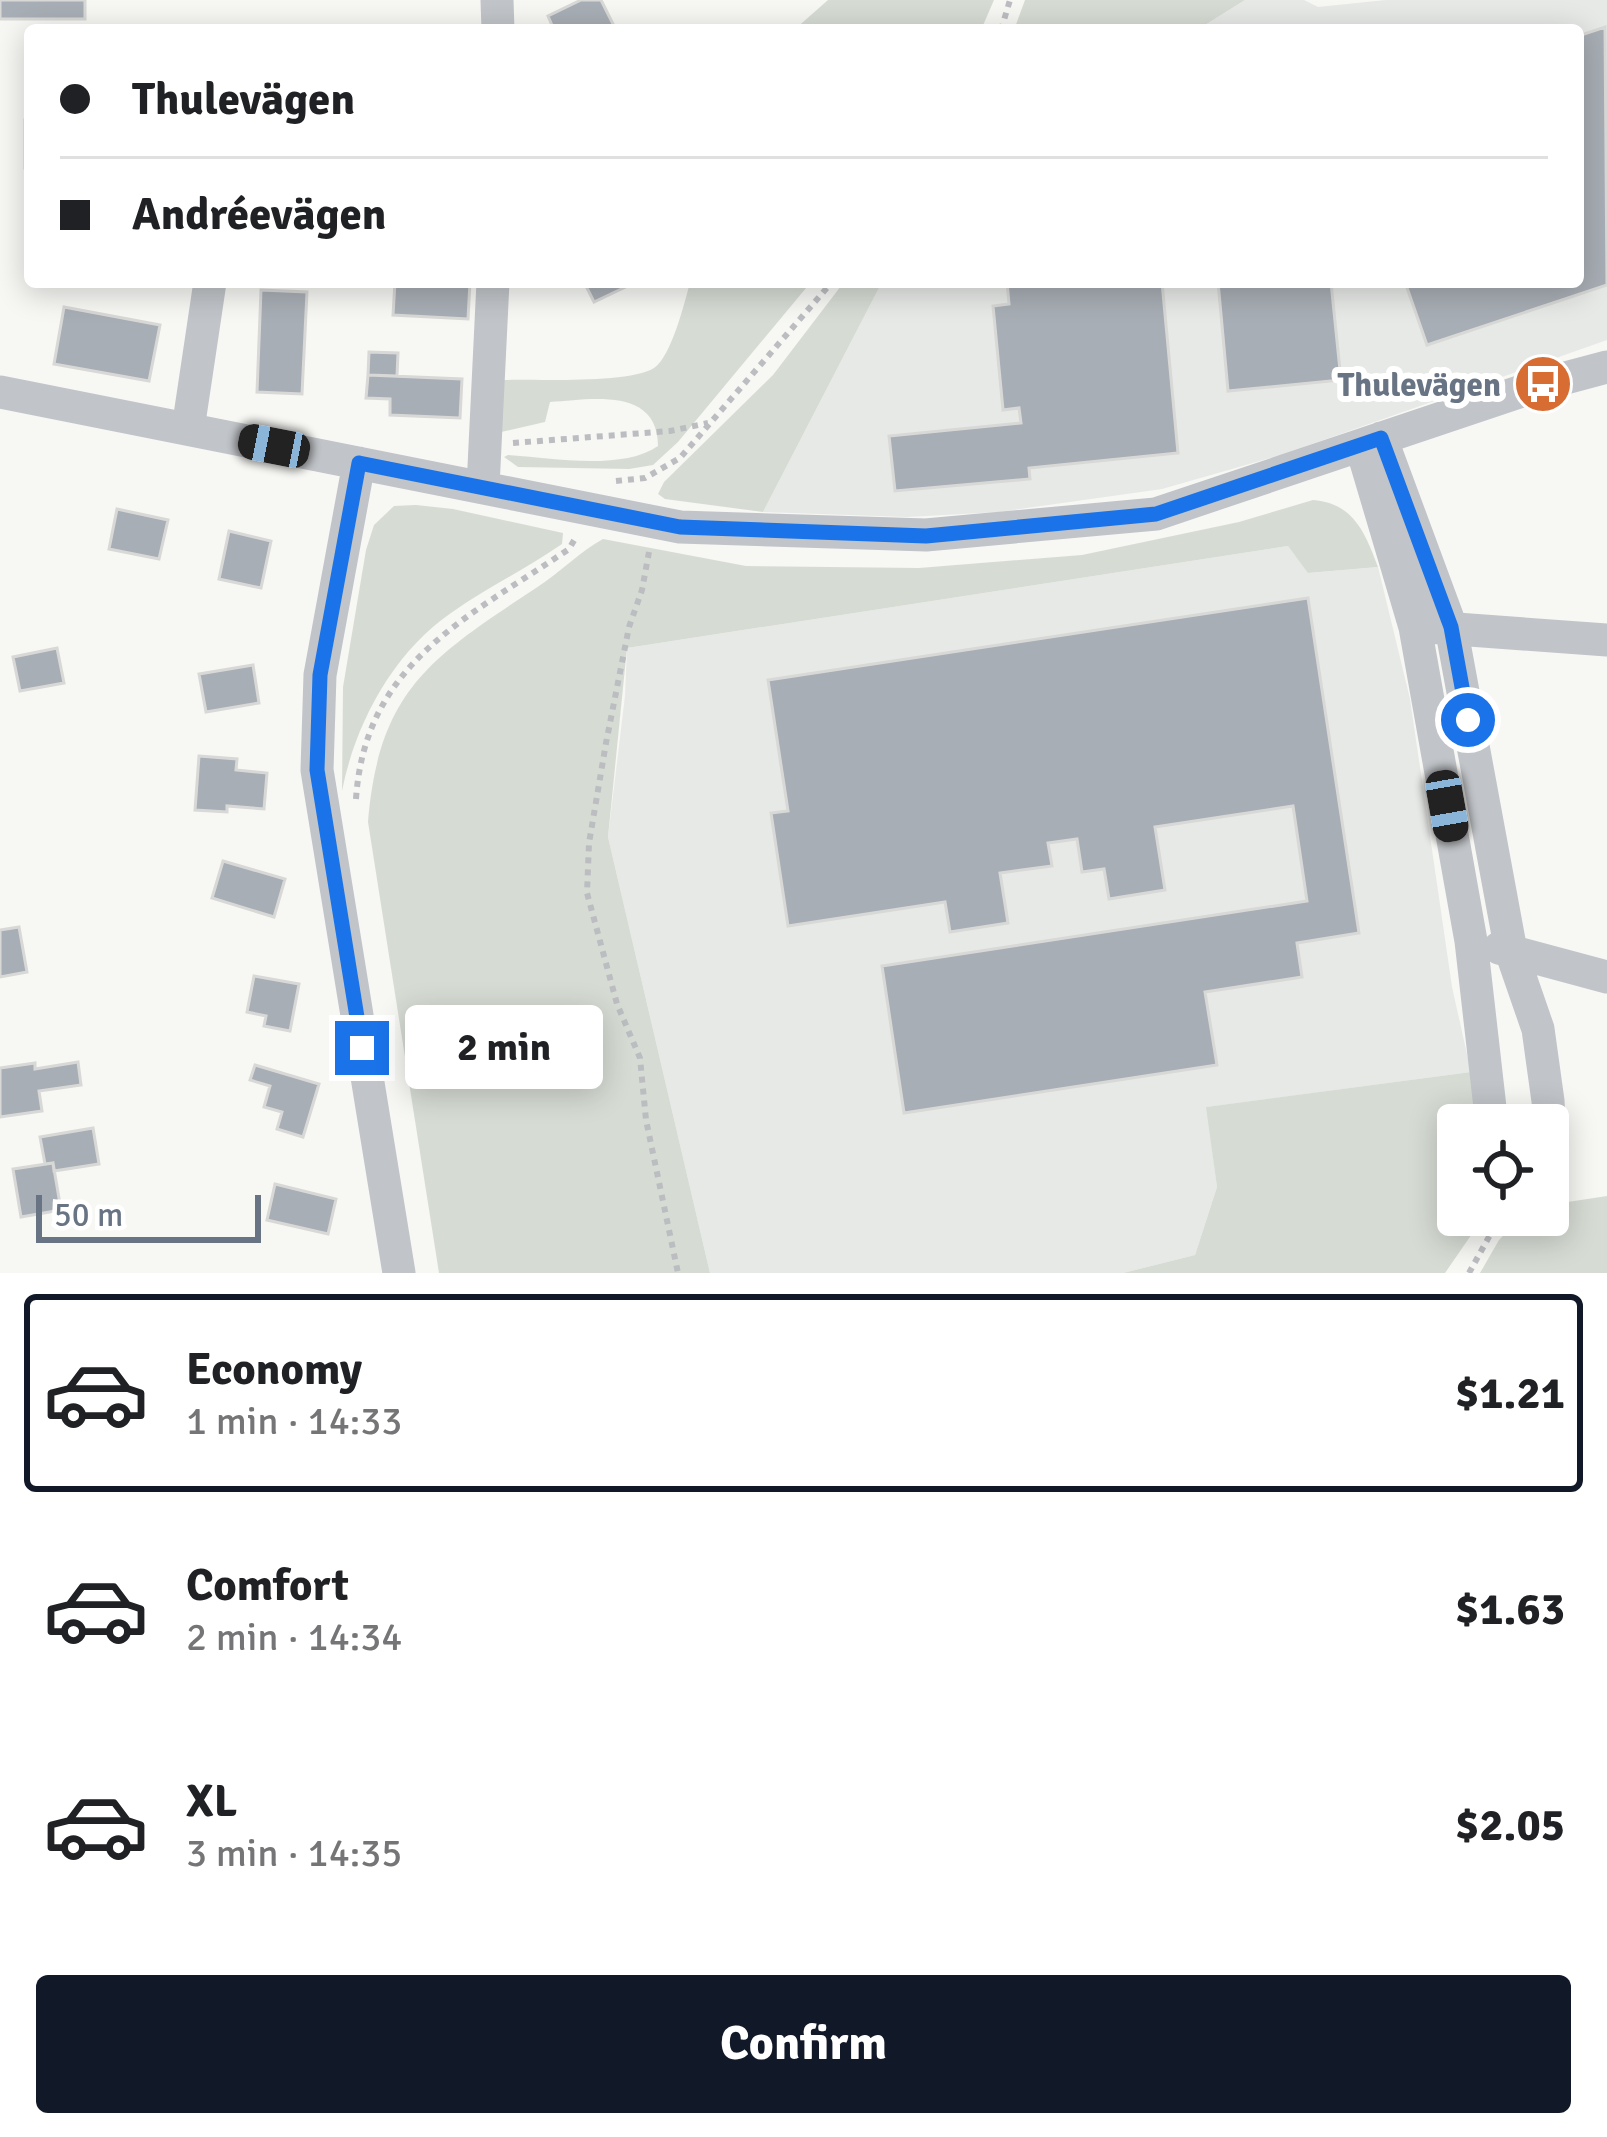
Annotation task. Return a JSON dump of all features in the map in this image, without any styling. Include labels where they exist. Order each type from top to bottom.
[{"type":"street","points":[[188,429],[209,288]]},
{"type":"street","points":[[483,487],[493,288]]},
{"type":"street","points":[[0,390],[680,527],[926,536],[1156,514],[1543,384],[1607,367]]},
{"type":"street","points":[[1371,441],[1414,627],[1471,940],[1490,1104]]},
{"type":"street","points":[[1371,441],[1451,627],[1510,951],[1538,1029],[1546,1104]]},
{"type":"street","points":[[359,463],[320,675],[317,770],[399,1273]]},
{"type":"street","points":[[1414,627],[1607,640]]},
{"type":"street","points":[[1471,940],[1607,977]]},
{"type":"path","points":[[356,806],[366,742],[384,700],[414,661],[446,630],[569,549],[596,482],[645,478],[680,458],[827,288]]},
{"type":"path","points":[[485,446],[670,431],[709,422]]},
{"type":"path","points":[[656,522],[606,742],[589,843],[587,893],[617,1004],[640,1058],[646,1120],[678,1273]]},
{"type":"path","points":[[1469,1273],[1489,1236]]},
{"type":"shaded area","points":[[828,0],[994,0],[984,24],[801,24]]},
{"type":"shaded area","points":[[1025,0],[1245,0],[1207,24],[1016,24]]},
{"type":"shaded area","points":[[1245,0],[1304,0],[1318,7],[1386,0],[1607,0],[1607,340],[1284,454],[1162,489],[999,512],[907,517],[763,512],[879,288],[1584,288],[1584,24],[1207,24]]},
{"type":"shaded area","points":[[688,288],[806,288],[678,442],[653,465],[629,469],[518,467],[504,457],[606,461],[658,446],[647,414],[635,405],[603,399],[550,402],[545,422],[501,432],[504,380],[604,379],[642,373],[660,362]]},
{"type":"shaded area","points":[[839,288],[879,288],[763,512],[665,499],[658,494],[664,482],[773,375]]},
{"type":"shaded area","points":[[1313,500],[1348,513],[1378,567],[1308,573],[1288,546],[627,648],[608,837],[710,1273],[439,1273],[368,822],[384,739],[417,681],[440,657],[603,539],[746,566],[919,568],[1082,555],[1239,522]]},
{"type":"shaded area","points":[[416,505],[563,533],[562,544],[451,613],[411,648],[367,716],[342,791],[343,687],[366,550],[374,525],[394,506]]},
{"type":"shaded area","points":[[1288,546],[1309,573],[1378,567],[1410,699],[1452,987],[1471,1072],[1207,1107],[1217,1187],[1195,1255],[1123,1273],[710,1273],[608,837],[627,648]]},
{"type":"shaded area","points":[[1471,1072],[1475,1104],[1437,1104],[1437,1236],[1471,1236],[1445,1273],[1123,1273],[1195,1255],[1217,1187],[1206,1107]]},
{"type":"shaded area","points":[[1607,1196],[1607,1273],[1480,1273],[1503,1236],[1569,1236],[1569,1202]]},
{"type":"building","points":[[0,0],[85,0],[85,19],[0,19]]},
{"type":"building","points":[[581,0],[601,0],[613,24],[551,24],[548,16]]},
{"type":"building","points":[[1605,27],[1607,285],[1427,345],[1407,288],[1584,288],[1584,34]]},
{"type":"building","points":[[395,288],[470,288],[468,319],[393,315]]},
{"type":"building","points":[[587,288],[623,288],[594,302]]},
{"type":"building","points":[[1008,288],[1163,288],[1178,453],[1029,468],[1030,479],[895,491],[889,436],[1021,423],[1019,408],[1003,410],[993,306],[1009,304]]},
{"type":"building","points":[[1219,288],[1332,288],[1341,380],[1228,391]]},
{"type":"building","points":[[261,290],[307,292],[302,394],[257,392]]},
{"type":"building","points":[[64,307],[160,325],[149,381],[54,364]]},
{"type":"building","points":[[369,352],[398,353],[397,376],[368,375]]},
{"type":"building","points":[[368,375],[462,379],[460,418],[390,415],[390,399],[366,398]]},
{"type":"building","points":[[117,509],[168,520],[159,559],[109,549]]},
{"type":"building","points":[[229,531],[271,541],[261,588],[219,579]]},
{"type":"building","points":[[1308,598],[1359,933],[1297,943],[1302,977],[1205,992],[1217,1065],[904,1113],[882,966],[1307,901],[1293,806],[1155,827],[1165,890],[1109,899],[1104,869],[1082,872],[1077,839],[1048,843],[1052,866],[1000,873],[1008,923],[950,932],[945,902],[788,926],[771,813],[788,811],[768,680]]},
{"type":"building","points":[[57,648],[64,683],[20,691],[13,657]]},
{"type":"building","points":[[253,665],[259,703],[206,712],[199,674]]},
{"type":"building","points":[[199,756],[237,759],[236,770],[267,773],[264,809],[195,810]]},
{"type":"building","points":[[223,861],[285,879],[274,917],[212,898]]},
{"type":"building","points":[[19,927],[27,972],[0,977],[0,930]]},
{"type":"building","points":[[254,976],[299,984],[290,1031],[264,1026],[266,1016],[247,1012]]},
{"type":"building","points":[[78,1062],[81,1085],[39,1091],[42,1111],[0,1117],[0,1068],[35,1063],[35,1069]]},
{"type":"building","points":[[255,1065],[319,1084],[303,1137],[277,1129],[282,1112],[264,1107],[270,1086],[250,1080]]},
{"type":"building","points":[[93,1128],[99,1164],[54,1171],[53,1163],[45,1164],[40,1137]]},
{"type":"building","points":[[53,1163],[61,1210],[21,1217],[13,1169]]},
{"type":"building","points":[[275,1184],[336,1199],[328,1234],[267,1220]]},
{"type":"place","name":"Thulevägen","points":[[1543,384]]},
{"type":"route","points":[[362,1048],[317,770],[320,675],[359,463],[680,527],[926,536],[1156,514],[1381,438],[1451,627],[1468,720]]}]
